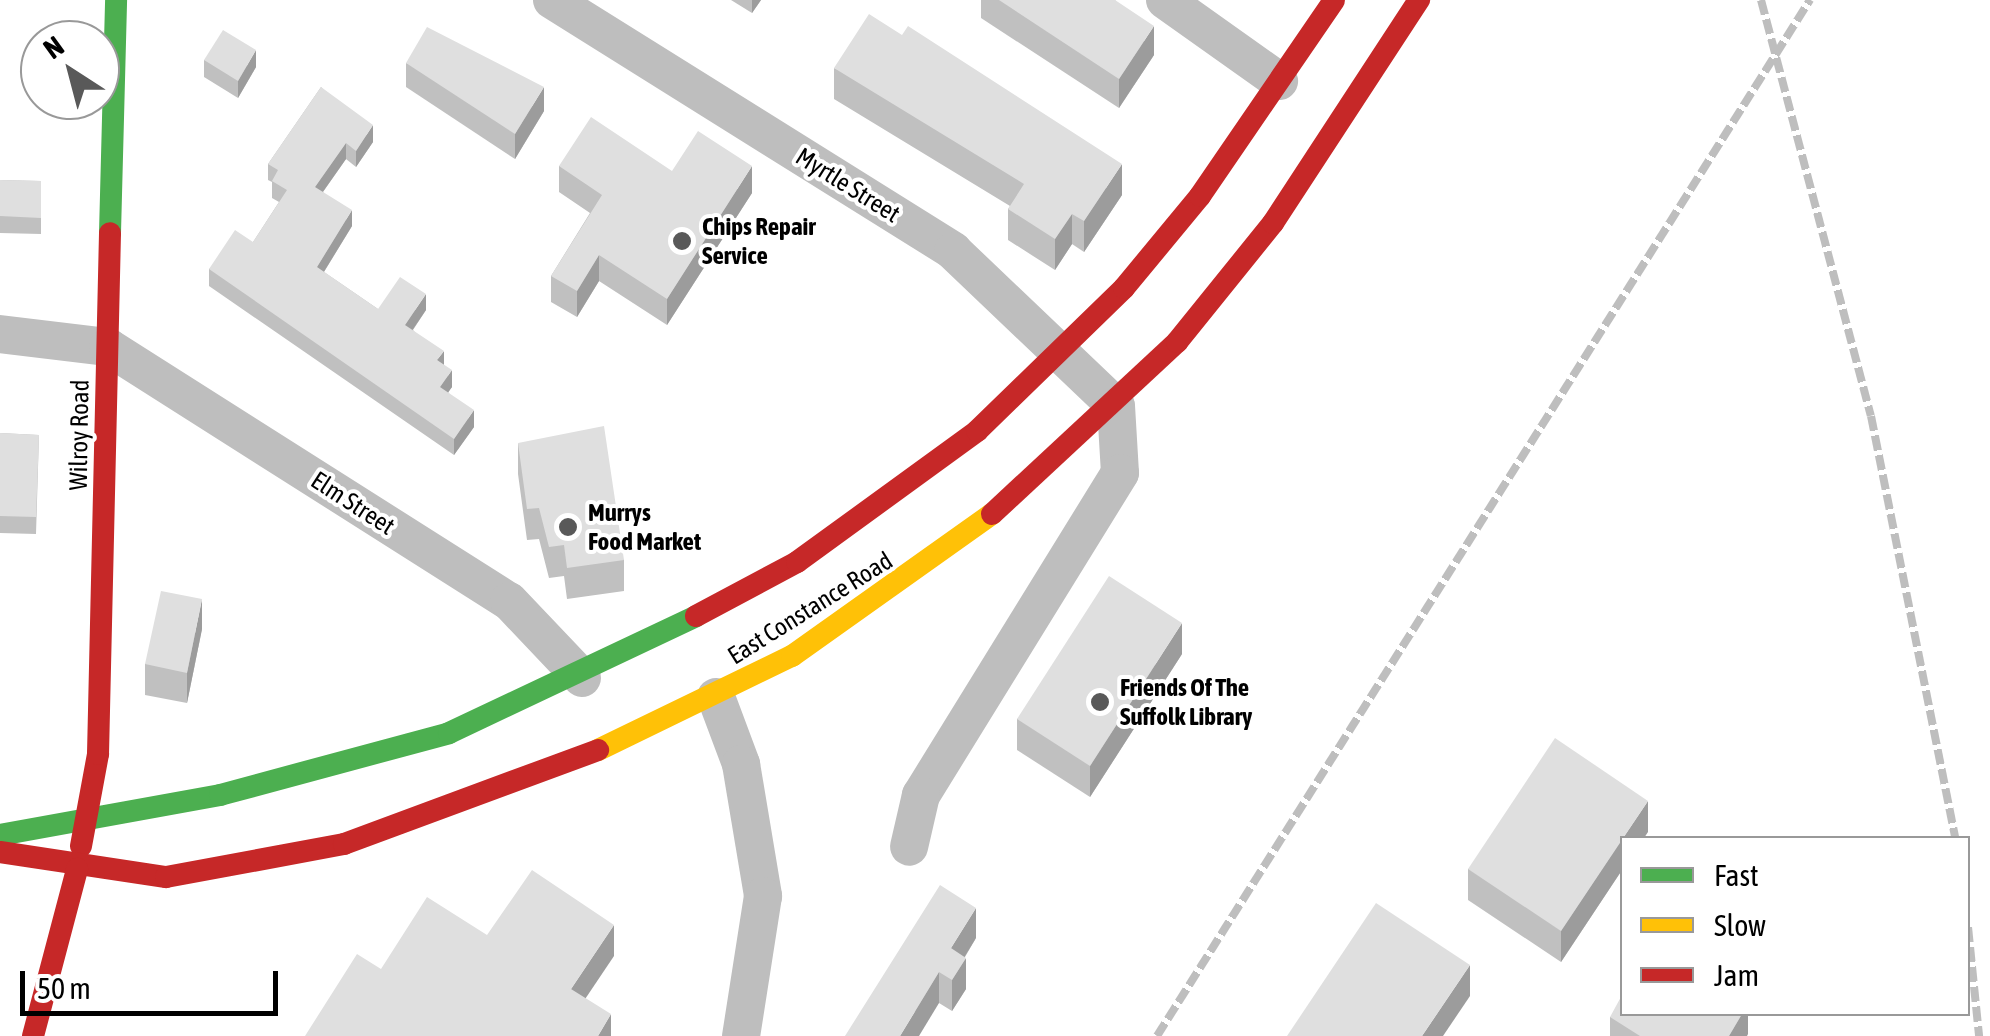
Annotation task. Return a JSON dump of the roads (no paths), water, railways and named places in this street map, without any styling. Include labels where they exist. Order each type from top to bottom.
[{"type":"main road","name":"Wilroy Road","points":[[33,1036],[88,813],[108,346],[116,0]]},
{"type":"main road","name":"East Constance Road","points":[[0,834],[88,813],[341,766],[582,678],[781,571],[898,493],[1063,350],[1200,196],[1334,0]]},
{"type":"main road","name":"East Constance Road","points":[[0,852],[76,869],[166,877],[344,844],[504,792],[716,697],[886,598],[1116,406],[1246,258],[1419,0]]},
{"type":"street","name":"Myrtle Street","points":[[552,0],[953,251],[1063,350],[1116,406]]},
{"type":"street","points":[[1165,0],[1279,81]]},
{"type":"street","points":[[0,334],[108,346]]},
{"type":"street","name":"Elm Street","points":[[108,346],[509,601],[582,678]]},
{"type":"street","points":[[908,847],[921,795],[1120,473],[1116,406]]},
{"type":"street","points":[[716,697],[741,764],[763,896],[741,1036]]},
{"type":"railway","points":[[1761,0],[1871,416],[1955,836]]},
{"type":"railway","points":[[1157,1036],[1810,0]]},
{"type":"railway","points":[[1970,947],[1979,1036]]},
{"type":"place","name":"Chips Repair Service","points":[[682,241]]},
{"type":"place","name":"Murrys Food Market","points":[[568,527]]},
{"type":"place","name":"Friends Of The Suffolk Library","points":[[1100,702]]}]
